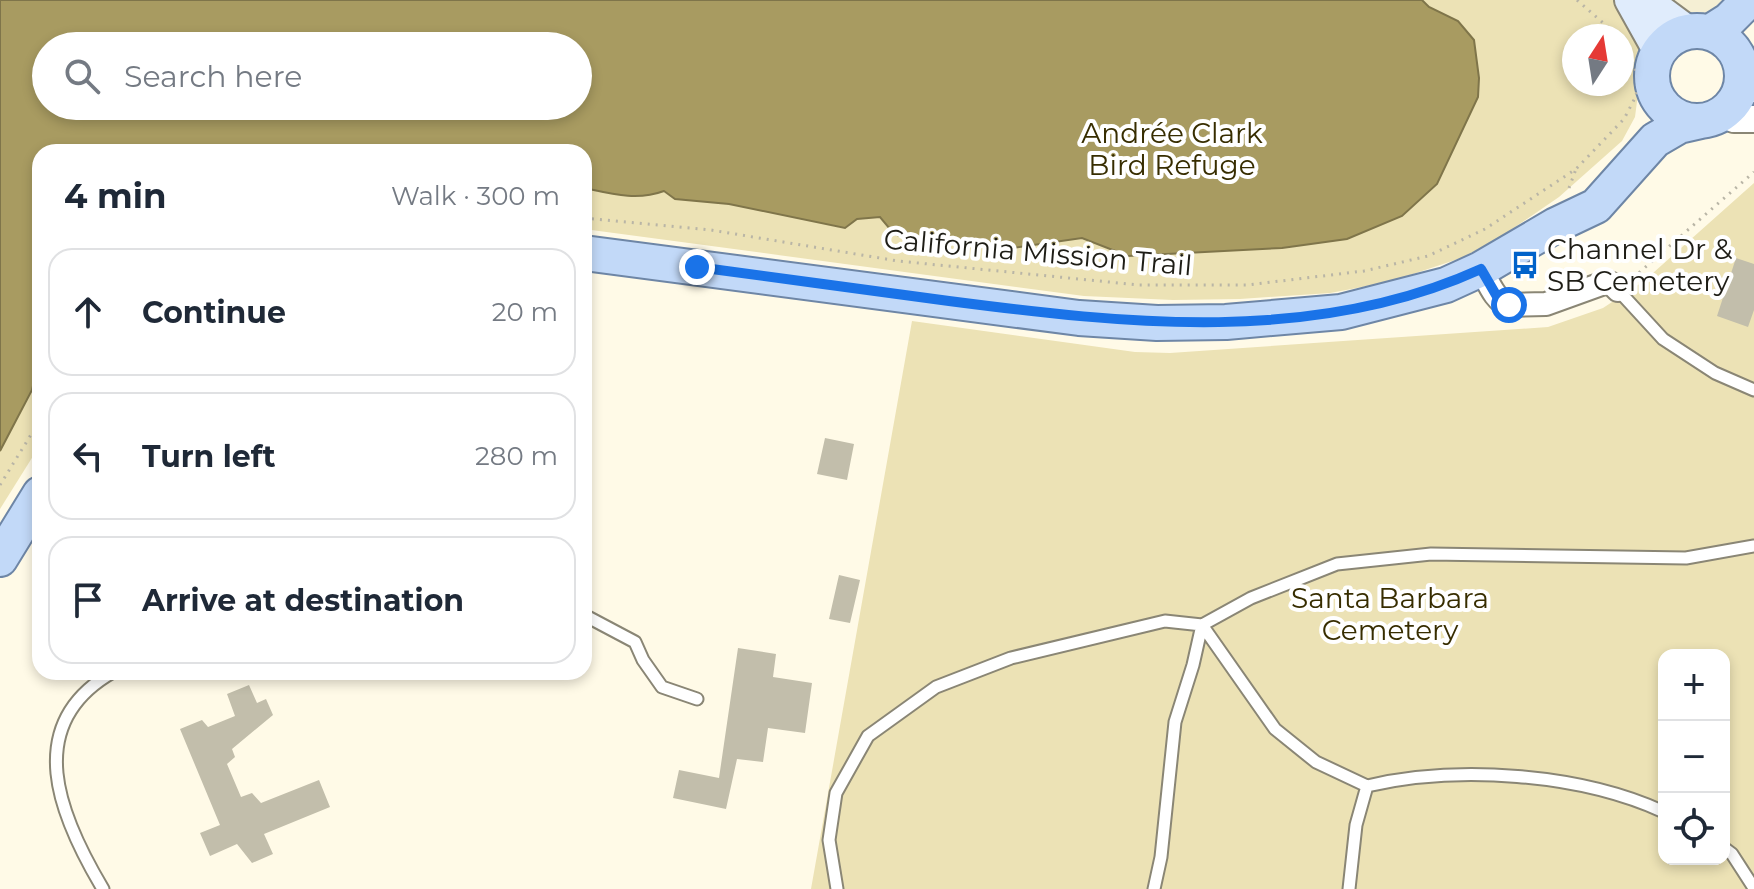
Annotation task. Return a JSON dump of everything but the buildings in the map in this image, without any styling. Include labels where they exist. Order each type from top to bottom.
[{"type":"main road","points":[[1630,0],[1650,72],[1665,107],[1675,115],[1725,118]]},
{"type":"main road","points":[[1646,0],[1699,32],[1719,36],[1735,51],[1746,81]]},
{"type":"main road","points":[[1556,225],[1627,147],[1648,105],[1650,72],[1669,40],[1729,20],[1749,0]]},
{"type":"main road","points":[[592,254],[1079,318],[1157,323],[1226,322],[1341,312],[1446,285],[1481,269],[1556,225],[1596,206],[1655,140],[1679,126],[1725,118],[1746,81],[1746,44],[1754,24]]},
{"type":"main road","points":[[0,559],[32,507]]},
{"type":"street","points":[[1481,269],[1499,300],[1509,305],[1546,304],[1607,282],[1623,286]]},
{"type":"lane","points":[[1623,286],[1663,339],[1715,373],[1754,390]]},
{"type":"lane","points":[[837,889],[829,840],[836,793],[868,736],[936,687],[1011,658],[1165,621],[1202,625],[1251,598],[1337,564],[1431,554],[1686,558],[1754,546]]},
{"type":"lane","points":[[592,619],[635,642],[643,660],[662,687],[697,699]]},
{"type":"lane","points":[[1202,625],[1275,729],[1316,762],[1367,786],[1390,780],[1452,774],[1512,776],[1565,784],[1639,801],[1658,809]]},
{"type":"lane","points":[[1154,889],[1166,815],[1175,722],[1202,625]]},
{"type":"lane","points":[[98,680],[62,724],[55,766],[58,791],[82,854],[103,889]]},
{"type":"lane","points":[[1349,889],[1356,825],[1367,786]]},
{"type":"lane","points":[[1730,852],[1754,888]]},
{"type":"path","points":[[1577,0],[1604,24]]},
{"type":"path","points":[[1632,125],[1624,119],[1650,72],[1634,65]]},
{"type":"path","name":"California Mission Trail","points":[[592,219],[670,224],[898,261],[1078,280],[1182,287],[1247,285],[1364,271],[1428,256],[1485,229],[1540,195],[1576,169],[1624,119]]},
{"type":"path","points":[[1623,286],[1754,172]]},
{"type":"path","points":[[0,485],[32,433]]},
{"type":"shaded area","name":"Andrée Clark Bird Refuge","points":[[0,0],[1422,0],[1429,7],[1458,21],[1474,40],[1478,97],[1437,184],[1402,216],[1347,239],[1282,248],[1128,256],[1082,238],[1013,248],[911,240],[894,234],[880,217],[857,219],[845,228],[729,204],[675,199],[664,191],[634,196],[592,190],[592,144],[32,144],[32,390],[0,451]]},
{"type":"shaded area","points":[[1648,0],[1736,0],[1698,22]]},
{"type":"green space","name":"Andrée Clark Bird Refuge","points":[[0,0],[1618,0],[1641,34],[1643,55],[1635,117],[1622,141],[1559,197],[1505,234],[1464,257],[1389,282],[1330,293],[1240,299],[1084,296],[592,230],[592,144],[32,144],[32,458],[0,509]]},
{"type":"green space","name":"Santa Barbara Cemetery","points":[[1754,183],[1754,889],[811,889],[912,321],[1135,352],[1170,353],[1548,327],[1603,308],[1644,281]]},
{"type":"place","name":"Channel Dr & SB Cemetery","points":[[1525,265]]},
{"type":"route","points":[[697,267],[1079,318],[1157,323],[1226,322],[1341,312],[1446,285],[1481,269],[1499,300],[1509,305]]}]
